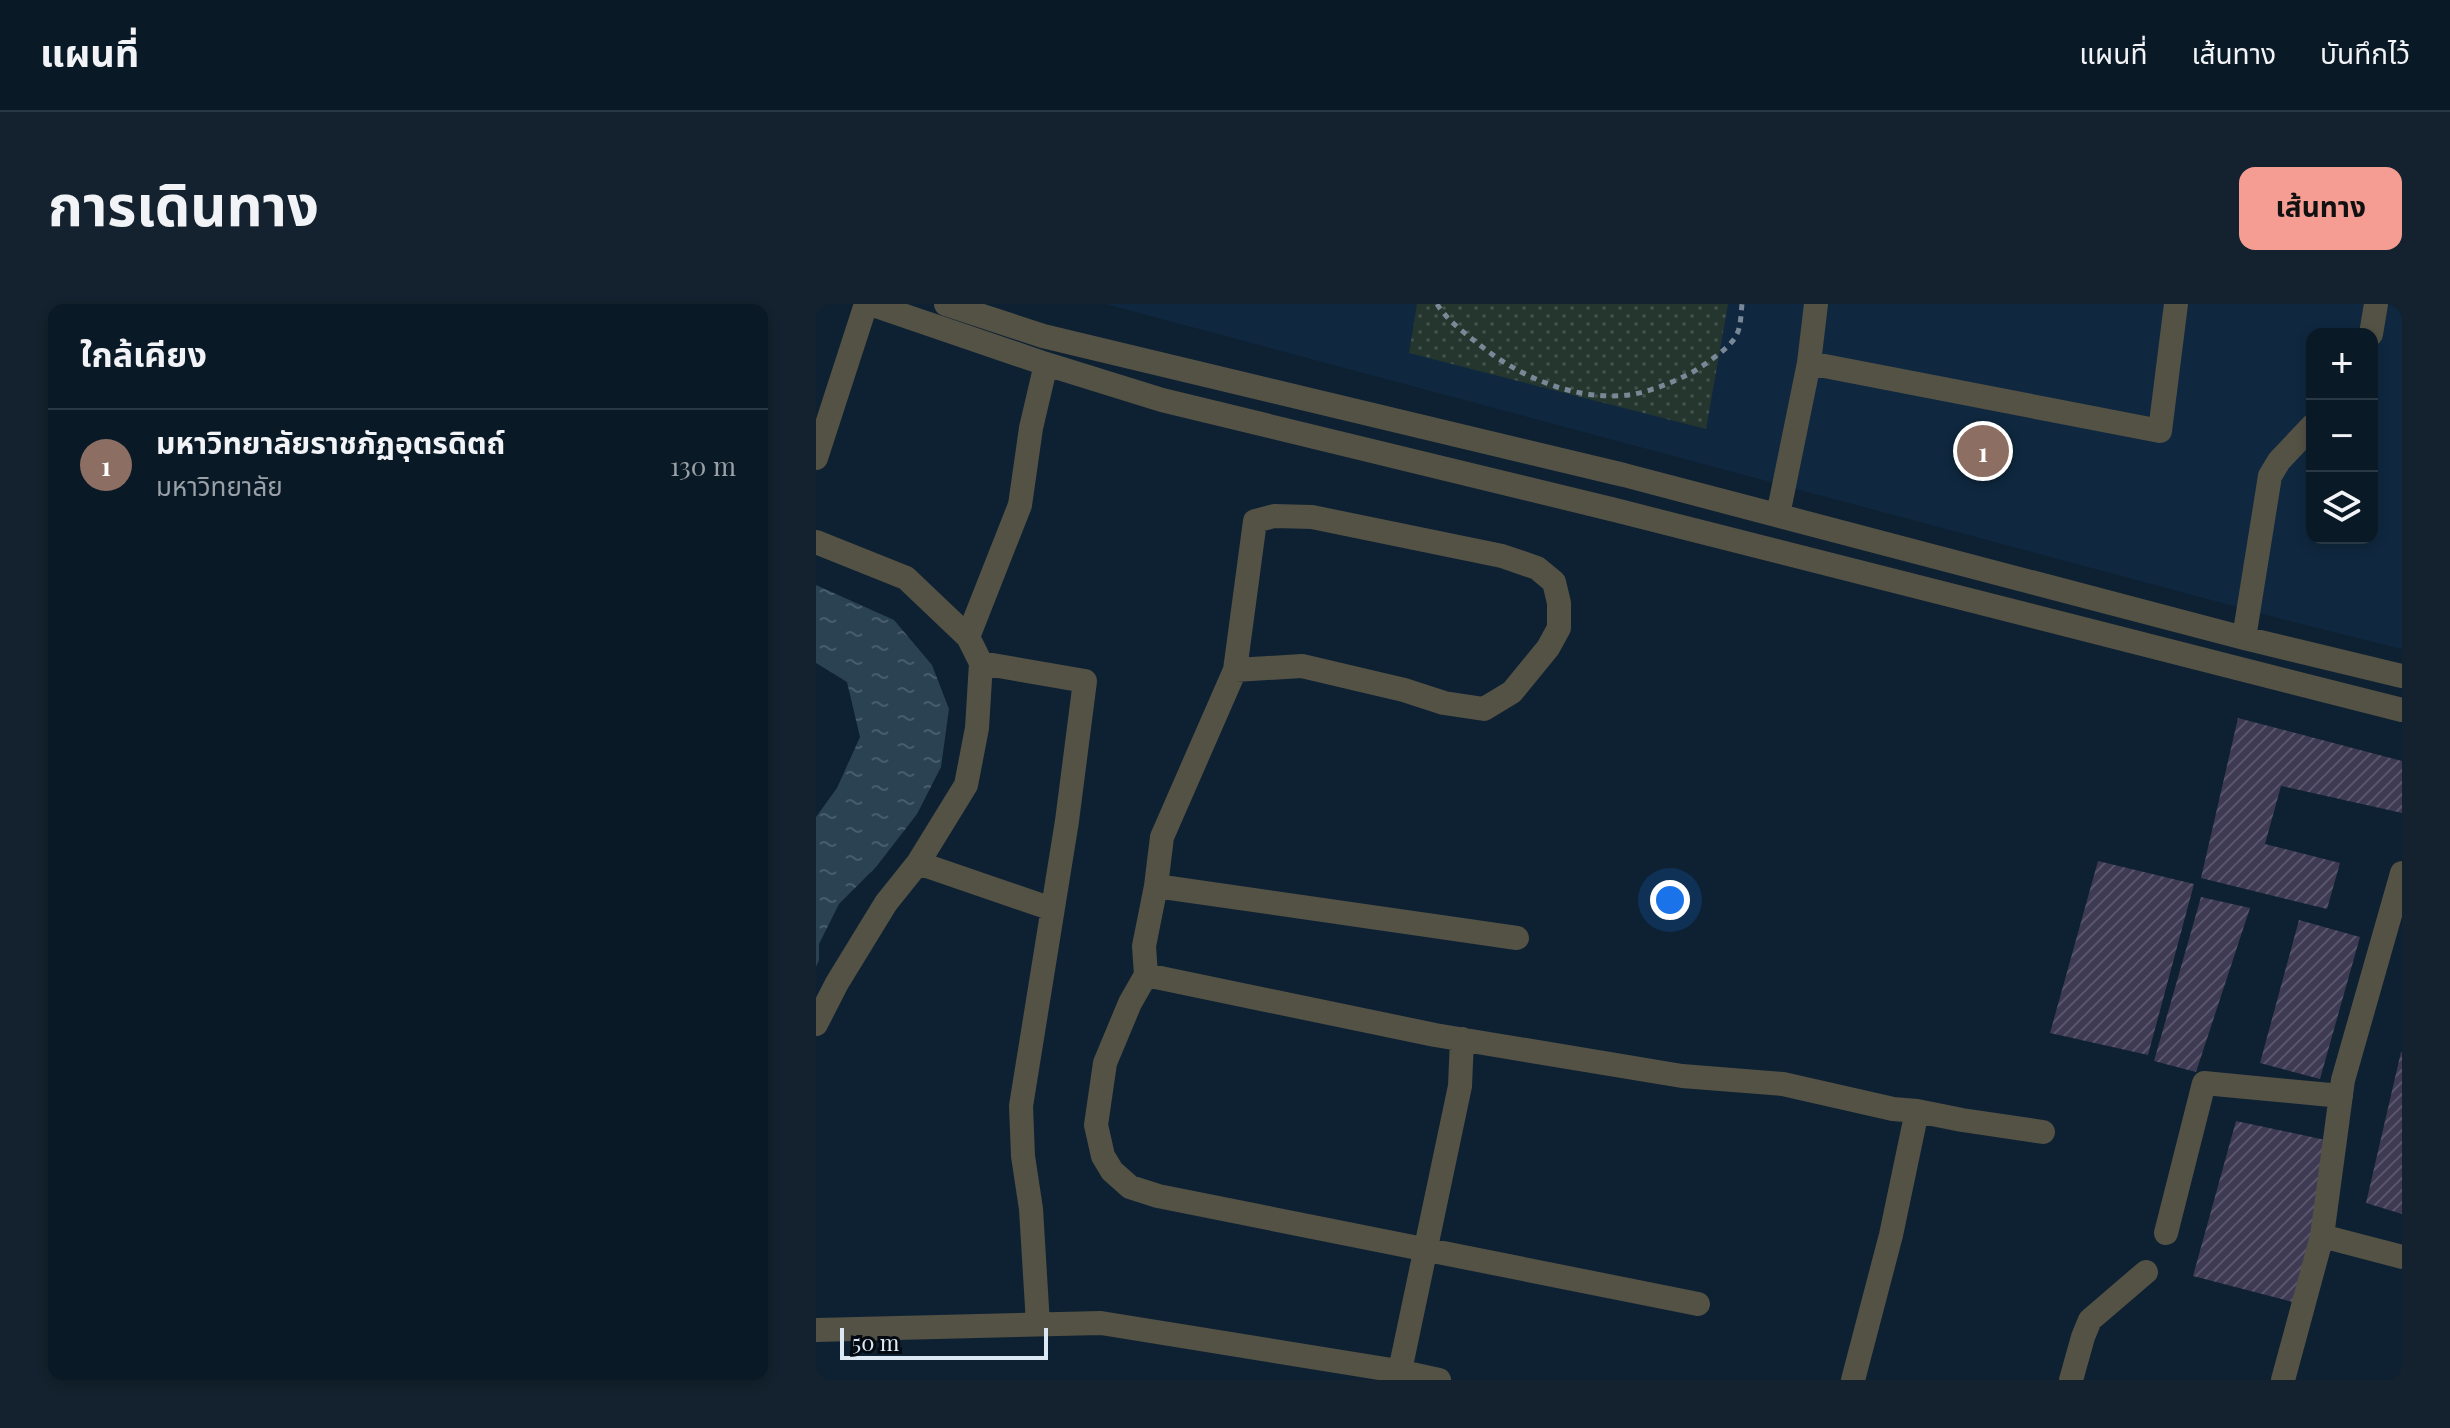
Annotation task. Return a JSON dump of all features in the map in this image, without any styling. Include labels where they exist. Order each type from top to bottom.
[{"type":"street","points":[[816,458],[868,304],[1162,400],[1615,510],[2402,710]]},
{"type":"street","points":[[946,304],[1043,336],[1624,475],[2244,638],[2402,676]]},
{"type":"street","points":[[1778,515],[1809,363],[1816,304]]},
{"type":"street","points":[[1809,363],[2160,431],[2176,304]]},
{"type":"street","points":[[2372,328],[2376,304]]},
{"type":"street","points":[[968,637],[1020,505],[1031,428],[1046,364]]},
{"type":"street","points":[[2244,638],[2270,476],[2279,461],[2306,432]]},
{"type":"street","points":[[1615,510],[1624,475]]},
{"type":"street","points":[[1235,670],[1302,666],[1404,690],[1444,703],[1484,709],[1512,692],[1548,648],[1559,628],[1559,603],[1554,582],[1537,568],[1502,556],[1312,517],[1274,516],[1255,521],[1235,670],[1162,837],[1144,946],[1146,975],[1130,1003],[1105,1063],[1096,1125],[1103,1156],[1112,1171],[1130,1187],[1158,1196],[1698,1304]]},
{"type":"street","points":[[816,542],[906,578],[968,637],[981,663],[977,728],[966,785],[918,863],[886,903],[816,1024]]},
{"type":"street","points":[[981,663],[1085,681],[1021,1106],[1038,1324]]},
{"type":"street","points":[[918,863],[1052,909]]},
{"type":"street","points":[[2283,1380],[2322,1236],[2343,1080],[2402,874]]},
{"type":"street","points":[[1156,886],[1517,938]]},
{"type":"street","points":[[1146,975],[1462,1039],[1682,1076],[1783,1084],[1893,1109],[2043,1132]]},
{"type":"street","points":[[1398,1376],[1460,1086],[1462,1039]]},
{"type":"street","points":[[2166,1233],[2204,1083],[2341,1096]]},
{"type":"street","points":[[1853,1380],[1891,1235],[1917,1111]]},
{"type":"street","points":[[2322,1236],[2402,1257]]},
{"type":"street","points":[[2071,1380],[2090,1320],[2146,1272]]},
{"type":"street","points":[[816,1330],[1101,1323],[1398,1376],[1439,1380]]},
{"type":"path","points":[[1437,304],[1459,329],[1515,370],[1596,395],[1628,395],[1665,386],[1701,368],[1737,335],[1742,304]]},
{"type":"shaded area","points":[[1106,304],[2402,304],[2402,649],[2282,619]]},
{"type":"green space","points":[[1417,304],[1728,304],[1706,429],[1409,353]]},
{"type":"water","points":[[816,585],[894,620],[932,665],[949,709],[941,767],[917,814],[876,867],[839,904],[819,944],[816,967],[816,817],[837,788],[860,737],[847,682],[816,663]]},
{"type":"building","points":[[2238,718],[2402,761],[2402,813],[2281,786],[2265,844],[2340,863],[2327,909],[2201,878]]},
{"type":"building","points":[[2098,861],[2194,884],[2148,1055],[2050,1033]]},
{"type":"building","points":[[2201,897],[2250,908],[2196,1072],[2154,1061]]},
{"type":"building","points":[[2299,920],[2360,937],[2320,1079],[2260,1063]]},
{"type":"building","points":[[2402,1052],[2402,1214],[2366,1203]]},
{"type":"building","points":[[2236,1121],[2335,1142],[2293,1302],[2193,1276]]},
{"type":"place","name":"มหาวิทยาลัยราชภัฏอุตรดิตถ์","points":[[1983,451]]}]
